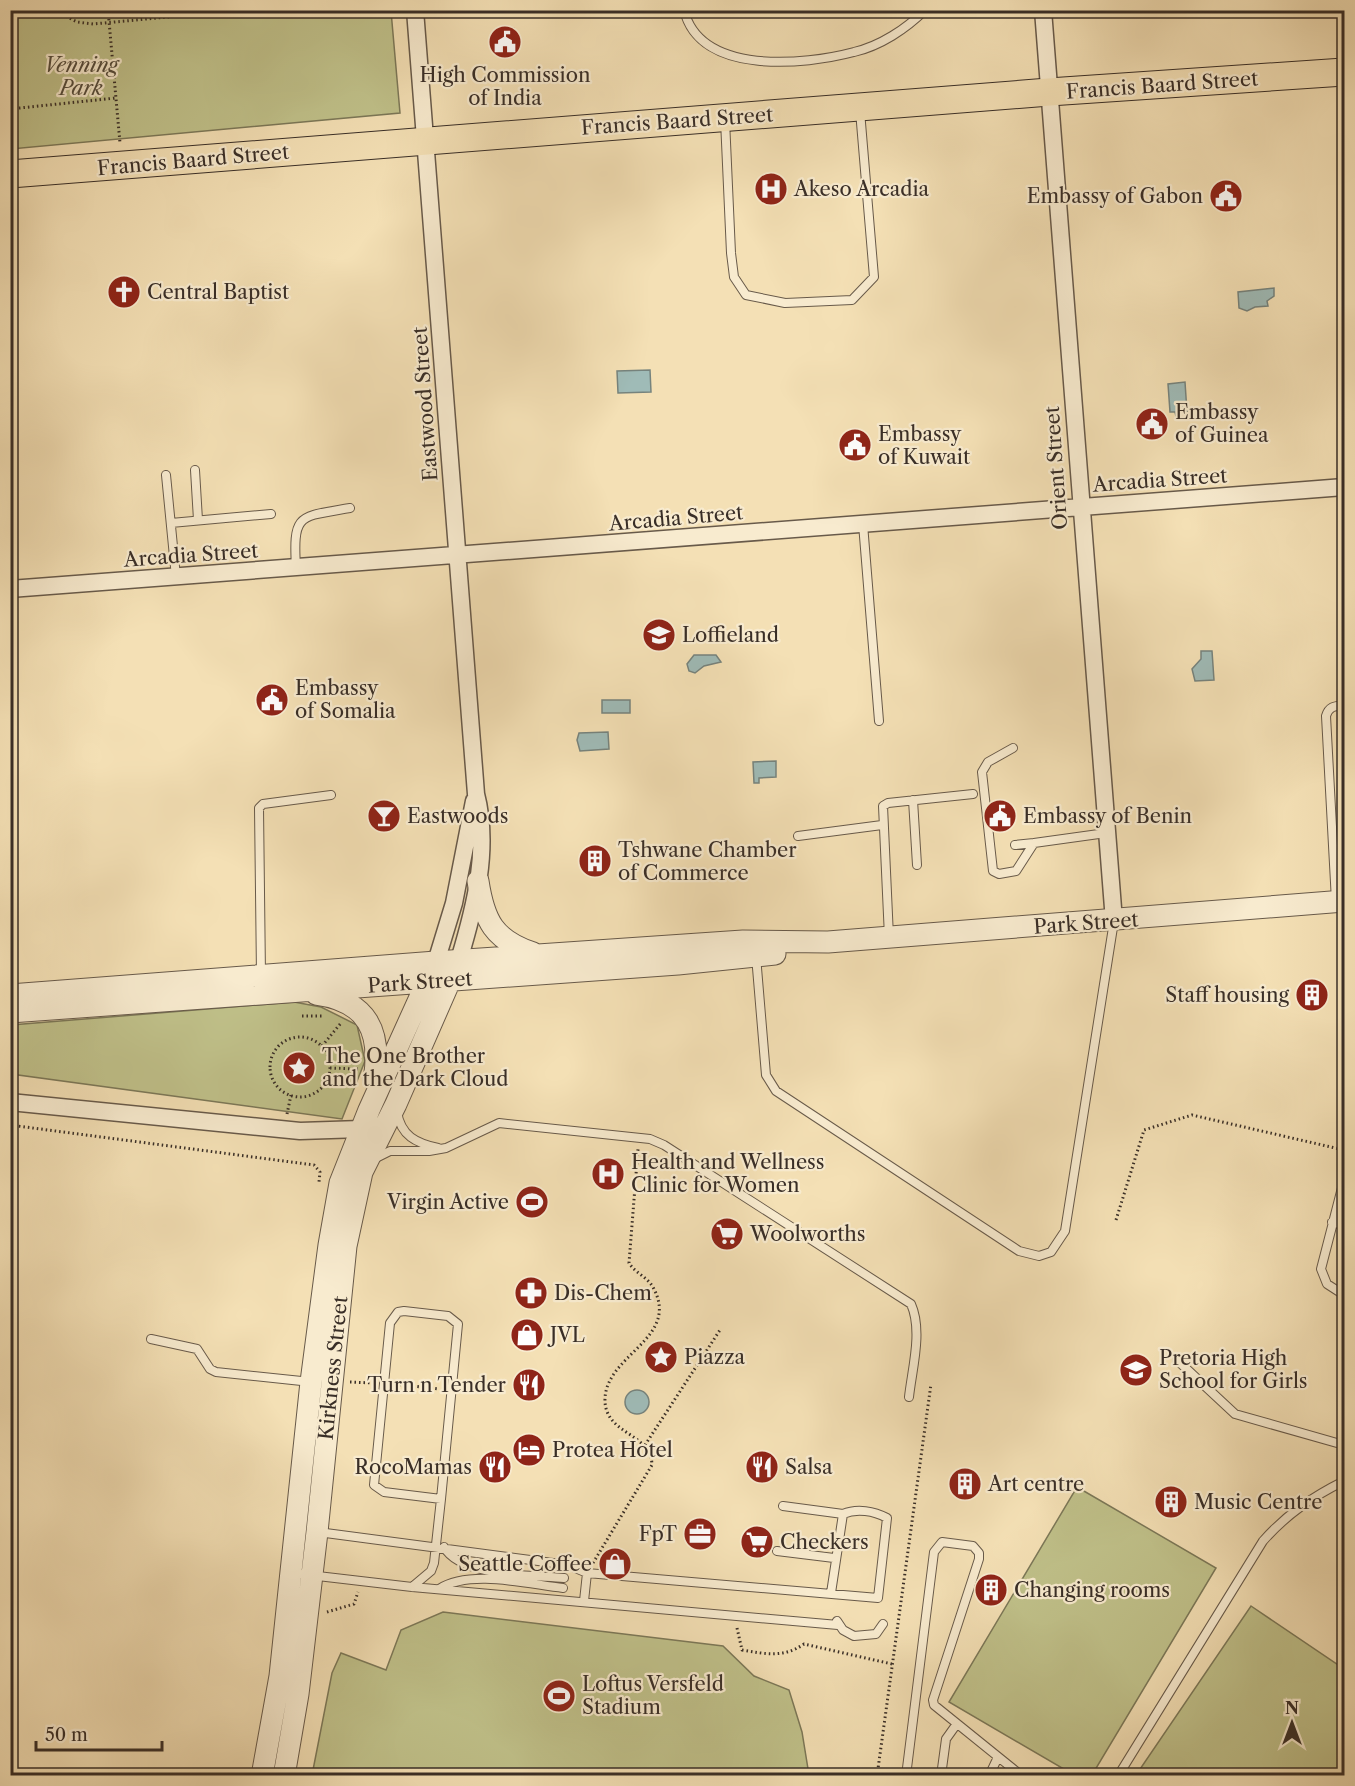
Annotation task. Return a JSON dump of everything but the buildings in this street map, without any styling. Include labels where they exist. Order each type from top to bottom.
[{"type":"main road","name":"Francis Baard Street","points":[[10,174],[1049,92],[1344,72]]},
{"type":"street","name":"Eastwood Street","points":[[415,10],[476,794],[483,838],[478,881],[459,960]]},
{"type":"street","name":"Orient Street","points":[[1043,10],[1114,921]]},
{"type":"street","name":"Arcadia Street","points":[[10,589],[1344,487]]},
{"type":"street","name":"Eastwood Street","points":[[432,971],[465,859],[476,794]]},
{"type":"street","points":[[478,881],[481,902],[494,930],[514,947],[541,956]]},
{"type":"street","name":"Park Street","points":[[10,1012],[268,984],[432,971],[459,960],[743,941],[828,942],[890,938],[1342,901]]},
{"type":"street","name":"Park Street","points":[[432,971],[451,980],[678,964],[801,951],[828,942]]},
{"type":"street","name":"Kirkness Street","points":[[284,1776],[298,1694],[302,1575],[307,1531],[331,1390],[349,1226],[366,1165],[382,1136],[459,960]]},
{"type":"street","name":"Kirkness Street","points":[[307,1531],[311,1382],[336,1203],[345,1166],[432,971]]},
{"type":"street","name":"Park Street","points":[[10,995],[268,984]]},
{"type":"street","points":[[268,984],[338,999],[357,1009],[370,1024],[376,1038],[378,1055],[365,1119]]},
{"type":"street","points":[[10,1102],[300,1131],[365,1119]]},
{"type":"street","points":[[365,1119],[382,1136]]},
{"type":"street","name":"Kirkness Street","points":[[262,1776],[280,1676],[302,1575]]},
{"type":"lane","points":[[684,10],[686,20],[698,38],[715,51],[754,60],[783,62],[854,52],[872,46],[913,22],[925,10]]},
{"type":"lane","points":[[725,118],[731,253],[734,277],[746,296],[785,303],[852,300],[874,278],[860,107]]},
{"type":"lane","points":[[195,470],[198,520]]},
{"type":"lane","points":[[166,475],[176,577]]},
{"type":"lane","points":[[296,568],[294,536],[298,524],[314,514],[350,508]]},
{"type":"lane","points":[[171,523],[271,514]]},
{"type":"lane","points":[[862,524],[879,721]]},
{"type":"lane","points":[[1342,901],[1326,716],[1328,710],[1334,706],[1344,705]]},
{"type":"lane","points":[[1013,748],[984,766],[988,847],[993,871],[1010,873],[1020,867],[1034,843]]},
{"type":"lane","points":[[890,938],[882,825],[883,806],[913,800],[973,794]]},
{"type":"lane","points":[[268,984],[259,808],[263,804],[331,795]]},
{"type":"lane","points":[[913,800],[917,865]]},
{"type":"lane","points":[[798,836],[882,825]]},
{"type":"lane","points":[[1015,844],[1106,833]]},
{"type":"lane","points":[[988,847],[999,846]]},
{"type":"lane","points":[[756,955],[766,1075],[776,1091],[1019,1251],[1039,1256],[1051,1252],[1065,1231],[1114,921]]},
{"type":"lane","points":[[396,1104],[401,1126],[408,1136],[422,1144],[441,1149]]},
{"type":"lane","points":[[366,1165],[390,1151],[441,1149],[499,1123],[639,1138],[664,1145],[911,1304],[916,1328],[909,1397]]},
{"type":"lane","points":[[1344,1180],[1321,1269],[1327,1284],[1344,1296]]},
{"type":"lane","points":[[1332,1222],[1344,1225]]},
{"type":"lane","points":[[412,1587],[431,1571],[439,1547],[441,1498],[459,1330],[454,1319],[448,1316],[404,1311],[392,1316],[374,1485],[384,1492],[441,1498]]},
{"type":"lane","points":[[151,1339],[196,1349],[210,1369],[216,1372],[311,1382]]},
{"type":"lane","points":[[1177,1360],[1235,1414],[1344,1445]]},
{"type":"lane","points":[[1118,1776],[1263,1541],[1282,1520],[1303,1504],[1344,1482]]},
{"type":"lane","points":[[307,1531],[568,1565],[587,1573],[878,1598],[887,1518],[877,1513],[851,1510],[843,1514],[783,1506]]},
{"type":"lane","points":[[831,1593],[834,1558],[843,1514]]},
{"type":"lane","points":[[906,1776],[934,1552],[942,1542],[973,1546],[979,1553],[933,1700],[936,1709],[1022,1776]]},
{"type":"lane","points":[[439,1547],[452,1558],[472,1567],[564,1578]]},
{"type":"lane","points":[[777,1551],[834,1558]]},
{"type":"lane","points":[[584,1601],[587,1573]]},
{"type":"lane","points":[[302,1575],[412,1587],[837,1622],[848,1633],[863,1636],[876,1634],[883,1624]]},
{"type":"lane","points":[[439,1589],[453,1581],[471,1579],[563,1588]]},
{"type":"lane","points":[[941,1776],[946,1739],[956,1725]]},
{"type":"lane","points":[[989,1776],[992,1765],[998,1757]]},
{"type":"path","points":[[54,10],[77,22],[93,24],[243,10]]},
{"type":"path","points":[[108,10],[122,166]]},
{"type":"path","points":[[10,109],[116,99]]},
{"type":"path","points":[[302,1016],[326,1016]]},
{"type":"path","points":[[322,1046],[342,1024],[333,1020]]},
{"type":"path","points":[[294,1037],[305,1037],[322,1046],[327,1054],[330,1068],[327,1081],[321,1088],[304,1096],[291,1095],[277,1086],[270,1067],[277,1048],[294,1037]]},
{"type":"path","points":[[330,1068],[361,1070],[361,1060]]},
{"type":"path","points":[[291,1095],[286,1117],[297,1119]]},
{"type":"path","points":[[1116,1220],[1144,1130],[1192,1115],[1344,1150]]},
{"type":"path","points":[[10,1125],[314,1165],[320,1172],[318,1193]]},
{"type":"path","points":[[587,1573],[651,1471],[652,1458],[645,1446],[610,1420],[605,1400],[606,1388],[616,1369],[646,1341],[659,1314],[655,1290],[649,1281],[629,1263],[639,1138]]},
{"type":"path","points":[[645,1446],[720,1330]]},
{"type":"path","points":[[331,1390],[344,1392],[350,1382],[453,1390]]},
{"type":"path","points":[[877,1776],[931,1384]]},
{"type":"path","points":[[734,1615],[742,1650],[765,1654],[790,1653],[804,1644],[892,1664]]},
{"type":"green space","name":"Venning Park","points":[[11,10],[391,11],[400,113],[11,149]]},
{"type":"green space","points":[[294,1002],[321,1007],[357,1025],[365,1061],[342,1119],[11,1074],[11,1025]]},
{"type":"green space","points":[[1077,1487],[1216,1568],[1092,1775],[1074,1775],[949,1702]]},
{"type":"green space","points":[[1251,1606],[1344,1669],[1344,1775],[1136,1775]]},
{"type":"green space","name":"Loftus Versfeld Stadium","points":[[443,1612],[723,1646],[754,1676],[789,1690],[802,1732],[809,1775],[312,1775],[332,1673],[341,1653],[386,1670],[401,1630]]},
{"type":"water","points":[[1274,288],[1274,296],[1267,301],[1268,306],[1255,307],[1247,311],[1239,308],[1238,292]]},
{"type":"water","points":[[650,370],[651,392],[618,393],[617,371]]},
{"type":"water","points":[[1185,382],[1187,412],[1176,416],[1175,412],[1170,412],[1168,384]]},
{"type":"water","points":[[1201,651],[1212,651],[1214,680],[1195,681],[1192,669],[1201,659]]},
{"type":"water","points":[[694,655],[716,655],[721,662],[704,666],[695,673],[689,671],[687,664]]},
{"type":"water","points":[[602,700],[630,700],[630,713],[602,713]]},
{"type":"water","points":[[608,732],[609,749],[580,751],[577,740],[579,733]]},
{"type":"water","points":[[776,761],[776,777],[759,778],[759,783],[754,783],[753,762]]},
{"type":"water","points":[[632,1390],[642,1390],[649,1397],[649,1407],[642,1414],[632,1414],[625,1407],[625,1397]]},
{"type":"place","name":"High Commission of India","points":[[505,42]]},
{"type":"place","name":"Akeso Arcadia","points":[[771,189]]},
{"type":"place","name":"Embassy of Gabon","points":[[1226,196]]},
{"type":"place","name":"Central Baptist","points":[[124,292]]},
{"type":"place","name":"Embassy of Guinea","points":[[1152,424]]},
{"type":"place","name":"Embassy of Kuwait","points":[[855,445]]},
{"type":"place","name":"Loffieland","points":[[659,635]]},
{"type":"place","name":"Embassy of Somalia","points":[[272,700]]},
{"type":"place","name":"Eastwoods","points":[[384,816]]},
{"type":"place","name":"Embassy of Benin","points":[[1000,816]]},
{"type":"place","name":"Tshwane Chamber of Commerce","points":[[595,861]]},
{"type":"place","name":"Staff housing","points":[[1312,995]]},
{"type":"place","name":"The One Brother and the Dark Cloud","points":[[299,1068]]},
{"type":"place","name":"Health and Wellness Clinic for Women","points":[[608,1174]]},
{"type":"place","name":"Virgin Active","points":[[532,1202]]},
{"type":"place","name":"Woolworths","points":[[727,1234]]},
{"type":"place","name":"Dis-Chem","points":[[531,1293]]},
{"type":"place","name":"JVL","points":[[527,1335]]},
{"type":"place","name":"Piazza","points":[[661,1357]]},
{"type":"place","name":"Pretoria High School for Girls","points":[[1136,1370]]},
{"type":"place","name":"Turn n Tender","points":[[529,1385]]},
{"type":"place","name":"Protea Hotel","points":[[529,1450]]},
{"type":"place","name":"RocoMamas","points":[[495,1467]]},
{"type":"place","name":"Salsa","points":[[762,1467]]},
{"type":"place","name":"Art centre","points":[[965,1484]]},
{"type":"place","name":"Music Centre","points":[[1171,1502]]},
{"type":"place","name":"FpT","points":[[700,1534]]},
{"type":"place","name":"Checkers","points":[[757,1542]]},
{"type":"place","name":"Seattle Coffee","points":[[615,1564]]},
{"type":"place","name":"Changing rooms","points":[[991,1590]]},
{"type":"place","name":"Loftus Versfeld Stadium","points":[[559,1696]]}]
